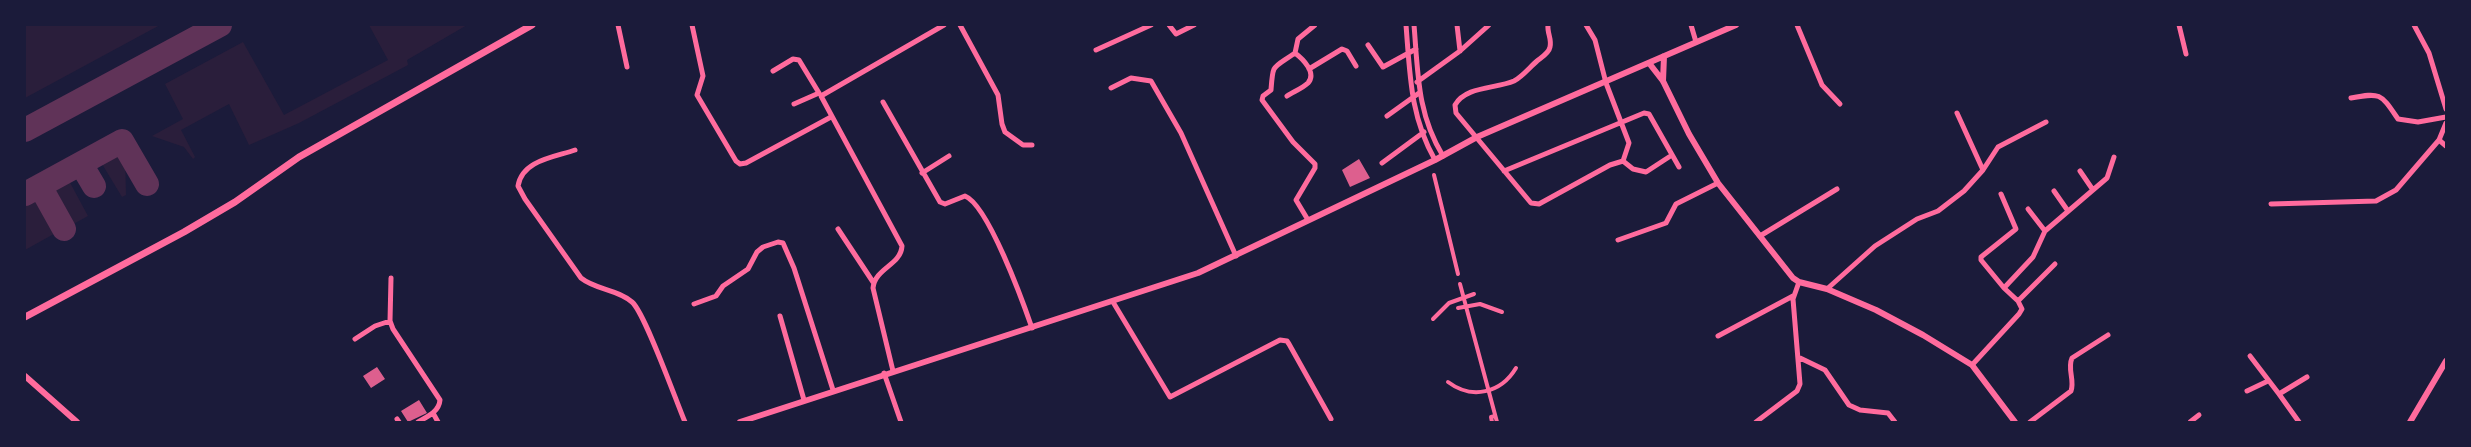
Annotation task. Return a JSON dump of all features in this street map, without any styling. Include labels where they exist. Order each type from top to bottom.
[{"type":"main road","points":[[25,317],[192,227],[235,202],[299,157],[532,25]]},
{"type":"street","points":[[618,25],[627,67]]},
{"type":"street","points":[[692,25],[703,76],[697,95],[736,161],[740,164],[746,164],[830,117]]},
{"type":"street","points":[[794,104],[820,94],[944,25]]},
{"type":"street","points":[[960,25],[998,95],[1000,116],[1005,132],[1023,145],[1032,145]]},
{"type":"street","points":[[1096,50],[1151,25]]},
{"type":"street","points":[[1169,25],[1176,34],[1194,25]]},
{"type":"street","points":[[1308,220],[1296,200],[1316,168],[1315,164],[1293,142],[1262,100],[1263,96],[1272,90],[1271,72],[1276,66],[1295,53],[1298,39],[1315,25]]},
{"type":"street","points":[[1406,25],[1412,84],[1411,98],[1422,134],[1435,160]]},
{"type":"street","points":[[1414,25],[1420,82],[1419,93],[1428,128],[1443,156]]},
{"type":"street","points":[[1457,25],[1460,51]]},
{"type":"street","points":[[1412,84],[1420,82],[1460,51],[1489,25]]},
{"type":"street","points":[[1548,25],[1547,32],[1551,40],[1550,50],[1515,80],[1488,89],[1475,90],[1457,102],[1455,105],[1456,114],[1531,203],[1539,204],[1623,161]]},
{"type":"street","points":[[1586,25],[1595,40],[1606,83],[1629,143],[1623,161]]},
{"type":"street","points":[[1691,25],[1696,42]]},
{"type":"street","points":[[740,422],[833,390],[1032,328],[1198,273],[1435,160],[1477,137],[1606,83],[1736,25]]},
{"type":"street","points":[[1797,25],[1822,86],[1840,104]]},
{"type":"street","points":[[2179,25],[2186,54]]},
{"type":"street","points":[[2414,25],[2429,52],[2446,109]]},
{"type":"street","points":[[1368,44],[1382,67],[1416,49]]},
{"type":"street","points":[[1309,69],[1342,49],[1347,50],[1356,66]]},
{"type":"street","points":[[1287,96],[1308,83],[1310,75],[1304,60],[1295,53]]},
{"type":"street","points":[[1663,82],[1664,56]]},
{"type":"street","points":[[773,71],[794,59],[800,60],[902,246],[899,257],[875,278],[874,282]]},
{"type":"street","points":[[1649,63],[1663,82],[1689,134],[1718,183],[1782,265],[1799,282],[1827,289],[1915,331],[1972,364],[2015,422]]},
{"type":"street","points":[[1111,88],[1131,78],[1151,81],[1181,133],[1236,256]]},
{"type":"street","points":[[1387,116],[1419,93]]},
{"type":"street","points":[[2350,98],[2373,94],[2385,100],[2398,119],[2418,122],[2446,117]]},
{"type":"street","points":[[883,102],[940,202],[945,204],[965,196],[977,204],[994,236],[1032,328]]},
{"type":"street","points":[[1504,171],[1644,113],[1650,114],[1679,167]]},
{"type":"street","points":[[1957,113],[1983,170]]},
{"type":"street","points":[[1827,289],[1875,246],[1917,218],[1928,216],[1938,211],[1964,191],[1983,170],[2001,145],[2046,122]]},
{"type":"street","points":[[2271,204],[2376,201],[2396,190],[2439,140],[2446,123]]},
{"type":"street","points":[[1382,163],[1428,128]]},
{"type":"street","points":[[2439,140],[2446,146]]},
{"type":"street","points":[[576,150],[533,164],[522,175],[518,186],[580,278],[588,284],[618,293],[636,306],[685,422]]},
{"type":"street","points":[[1623,161],[1633,169],[1646,172],[1672,155]]},
{"type":"street","points":[[922,173],[950,156]]},
{"type":"street","points":[[2004,288],[2034,257],[2045,231],[2110,174],[2114,157]]},
{"type":"street","points":[[2080,171],[2093,190]]},
{"type":"street","points":[[1434,174],[1458,274]]},
{"type":"street","points":[[1618,240],[1666,223],[1676,204],[1718,183]]},
{"type":"street","points":[[1760,236],[1837,189]]},
{"type":"street","points":[[2054,191],[2068,211]]},
{"type":"street","points":[[1972,364],[2019,314],[2022,308],[2018,301],[2004,288],[1981,260],[1981,257],[2016,230],[2016,225],[2001,194]]},
{"type":"street","points":[[2028,209],[2045,231]]},
{"type":"street","points":[[838,229],[874,282],[893,371]]},
{"type":"street","points":[[694,304],[716,296],[723,286],[752,264],[757,252],[763,247],[778,242],[783,244],[794,268],[833,390]]},
{"type":"street","points":[[2018,301],[2055,264]]},
{"type":"street","points":[[391,278],[390,321],[393,329],[440,400],[440,405],[433,413],[418,422]]},
{"type":"street","points":[[1756,422],[1799,389],[1801,382],[1793,296],[1799,282]]},
{"type":"street","points":[[1460,284],[1497,422]]},
{"type":"street","points":[[1433,319],[1449,303],[1464,296],[1474,294]]},
{"type":"street","points":[[1718,336],[1793,296]]},
{"type":"street","points":[[1113,302],[1170,397],[1280,340],[1286,341],[1289,344],[1331,419]]},
{"type":"street","points":[[1458,308],[1466,305],[1488,306],[1502,312]]},
{"type":"street","points":[[780,316],[804,400]]},
{"type":"street","points":[[355,339],[375,326],[390,321]]},
{"type":"street","points":[[2030,422],[2071,391],[2072,382],[2069,364],[2072,358],[2108,335]]},
{"type":"street","points":[[1798,356],[1825,370],[1849,404],[1854,408],[1888,413],[1895,422]]},
{"type":"street","points":[[2250,356],[2299,422]]},
{"type":"street","points":[[2410,422],[2446,361]]},
{"type":"street","points":[[1448,382],[1467,392],[1489,391],[1507,380],[1516,368]]},
{"type":"street","points":[[884,374],[901,422]]},
{"type":"street","points":[[25,376],[76,422]]},
{"type":"street","points":[[2279,394],[2307,377]]},
{"type":"street","points":[[2247,391],[2268,381]]},
{"type":"street","points":[[433,413],[438,422]]},
{"type":"street","points":[[2190,422],[2200,415]]},
{"type":"street","points":[[1492,422],[1491,417],[1495,416]]},
{"type":"shaded area","points":[[25,25],[160,25],[25,98]]},
{"type":"shaded area","points":[[369,25],[467,25],[407,60],[408,65],[299,123],[249,145],[229,104],[181,130],[195,157],[193,159],[184,147],[152,136],[183,119],[165,84],[243,42],[284,115],[388,60]]},
{"type":"shaded area","points":[[121,148],[125,154],[126,195],[122,197],[99,159]]},
{"type":"shaded area","points":[[67,177],[88,216],[68,227],[49,192],[51,185]]},
{"type":"shaded area","points":[[33,195],[42,198],[46,203],[61,230],[25,250],[25,199]]},
{"type":"building","points":[[1359,159],[1370,178],[1350,187],[1342,170]]},
{"type":"building","points":[[377,367],[385,379],[371,388],[363,376]]},
{"type":"building","points":[[419,400],[427,413],[408,422],[401,411]]},
{"type":"taxiway","points":[[25,130],[220,25]]},
{"type":"taxiway","points":[[25,194],[122,141],[147,184]]},
{"type":"taxiway","points":[[81,164],[94,186]]},
{"type":"taxiway","points":[[40,186],[64,229]]}]
